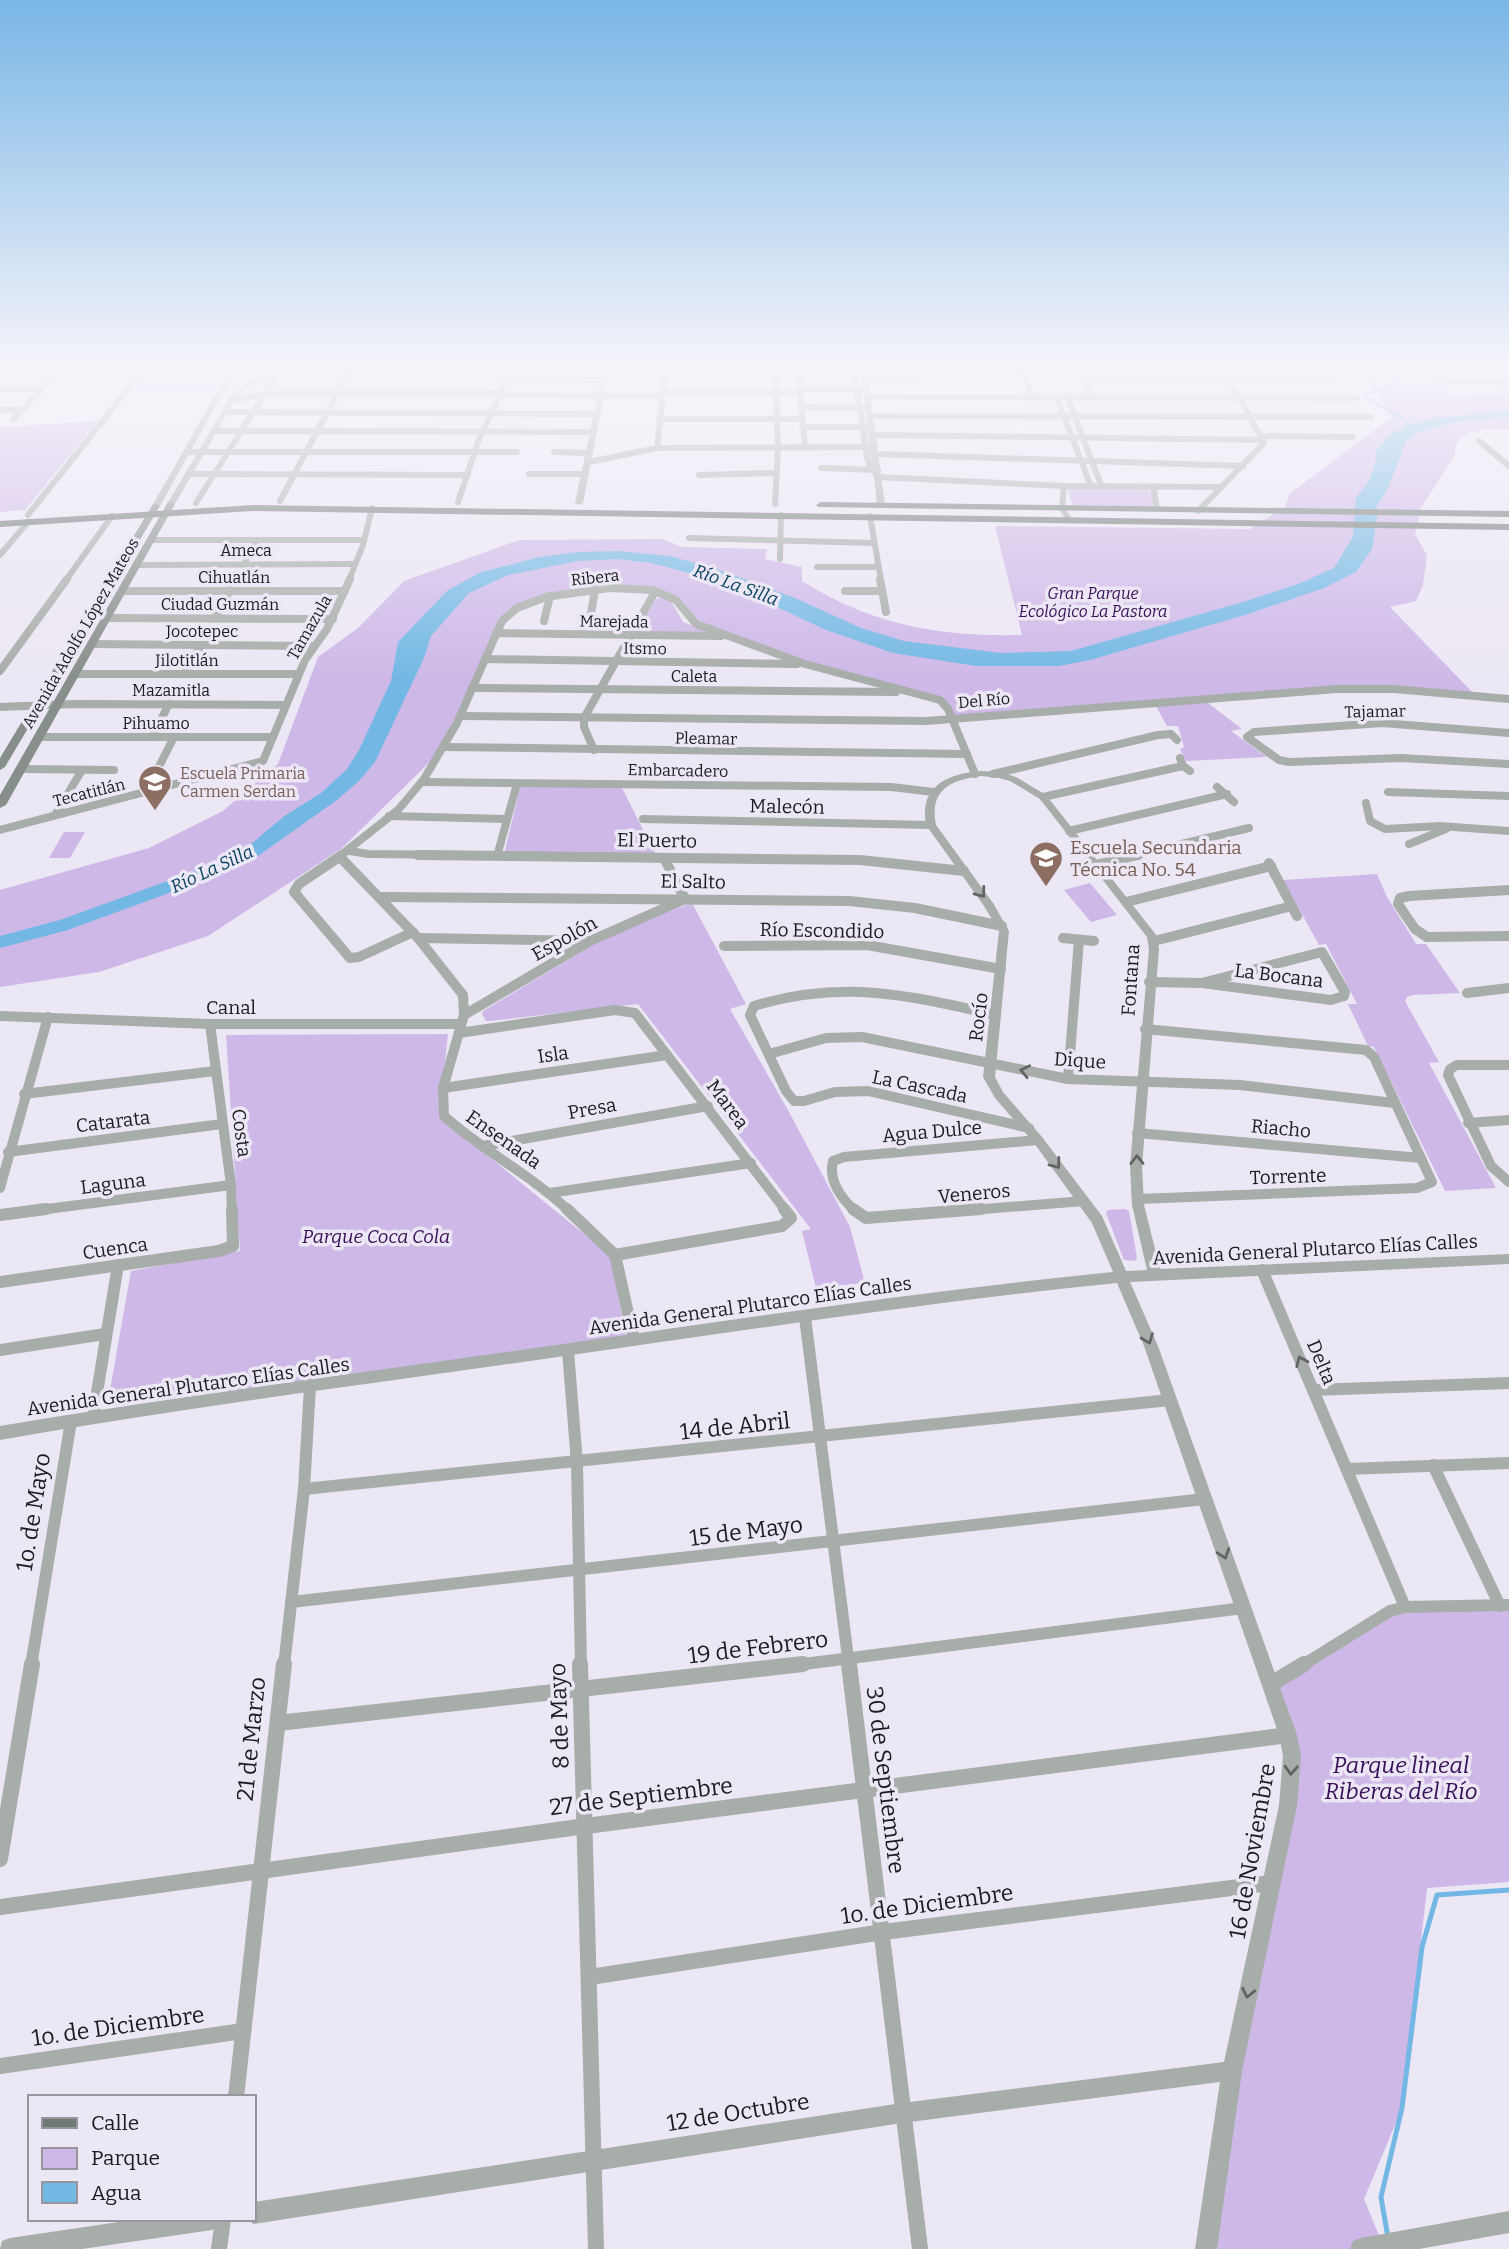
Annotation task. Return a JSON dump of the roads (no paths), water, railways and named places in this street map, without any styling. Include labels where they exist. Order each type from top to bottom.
[{"type":"main road","points":[[1212,498],[1219,506],[1242,512]]},
{"type":"main road","points":[[0,524],[28,519],[280,501],[579,503],[781,515],[1127,523],[1509,527]]},
{"type":"main road","points":[[193,507],[646,508],[789,504]]},
{"type":"main road","points":[[816,505],[1509,514]]},
{"type":"main road","name":"Avenida Adolfo López Mateos","points":[[0,805],[168,509]]},
{"type":"main road","points":[[0,517],[28,519],[112,516],[153,510]]},
{"type":"main road","name":"Avenida Adolfo López Mateos","points":[[0,767],[153,510]]},
{"type":"main road","points":[[1127,523],[1196,519],[1200,517],[1198,511]]},
{"type":"main road","points":[[107,585],[124,588]]},
{"type":"street","points":[[1,552],[67,469]]},
{"type":"street","name":"Avenida Adolfo López Mateos","points":[[153,510],[176,469]]},
{"type":"street","points":[[168,509],[191,469]]},
{"type":"street","points":[[193,507],[217,469]]},
{"type":"street","points":[[280,501],[296,469]]},
{"type":"street","points":[[458,502],[470,469]]},
{"type":"street","points":[[579,503],[587,469]]},
{"type":"street","points":[[775,504],[778,469]]},
{"type":"street","points":[[834,469],[1064,486],[1090,484],[1222,487]]},
{"type":"street","points":[[876,469],[881,505]]},
{"type":"street","points":[[1084,469],[1090,484]]},
{"type":"street","points":[[1095,469],[1101,485]]},
{"type":"street","points":[[1198,511],[1240,469]]},
{"type":"street","points":[[699,475],[778,473]]},
{"type":"street","points":[[188,474],[468,475]]},
{"type":"street","points":[[528,474],[586,474]]},
{"type":"street","points":[[1064,486],[1062,508],[1069,520]]},
{"type":"street","points":[[1153,486],[1157,509]]},
{"type":"street","name":"Tamazula","points":[[265,758],[298,674],[313,646],[333,619],[345,591],[364,540],[372,508]]},
{"type":"street","points":[[780,559],[781,515]]},
{"type":"street","points":[[0,671],[112,516]]},
{"type":"street","points":[[870,516],[886,612]]},
{"type":"street","points":[[689,538],[874,543]]},
{"type":"street","points":[[150,540],[364,540]]},
{"type":"street","points":[[244,564],[257,540]]},
{"type":"street","name":"Ameca","points":[[137,565],[355,564]]},
{"type":"street","points":[[817,567],[877,567]]},
{"type":"street","name":"Ribera","points":[[416,935],[352,958],[346,955],[294,892],[299,884],[346,854],[422,782],[445,747],[502,619],[526,602],[595,589],[631,587],[655,592],[677,600],[692,621],[730,636],[805,664],[940,700],[953,719],[975,774]]},
{"type":"street","name":"Cihuatlán","points":[[124,588],[345,591]]},
{"type":"street","points":[[590,620],[595,589]]},
{"type":"street","points":[[215,618],[230,590]]},
{"type":"street","points":[[845,591],[882,591]]},
{"type":"street","points":[[594,750],[584,727],[584,718],[655,592]]},
{"type":"street","points":[[544,621],[550,596]]},
{"type":"street","name":"Ciudad Guzmán","points":[[107,618],[333,619]]},
{"type":"street","name":"Marejada","points":[[496,633],[730,636]]},
{"type":"street","name":"Jocotepec","points":[[91,645],[313,646]]},
{"type":"street","points":[[184,674],[201,645]]},
{"type":"street","name":"Itsmo","points":[[485,659],[805,664]]},
{"type":"street","name":"Jilotitlán","points":[[75,674],[298,674]]},
{"type":"street","name":"Caleta","points":[[472,688],[916,692]]},
{"type":"street","name":"Del Río","points":[[460,716],[878,721],[953,719],[1336,689],[1394,689],[1509,699]]},
{"type":"street","points":[[152,737],[169,704]]},
{"type":"street","name":"Mazamitla","points":[[0,708],[57,705],[285,705]]},
{"type":"street","name":"Tajamar","points":[[1509,733],[1382,723],[1254,732],[1248,735],[1247,739],[1279,760],[1301,762],[1401,758],[1509,764]]},
{"type":"street","points":[[993,774],[1158,735],[1171,734],[1177,740]]},
{"type":"street","name":"Pihuamo","points":[[39,737],[273,737]]},
{"type":"street","points":[[146,792],[174,737]]},
{"type":"street","name":"Pleamar","points":[[445,747],[967,754]]},
{"type":"street","name":"Tecatitlán","points":[[0,830],[259,762],[265,758]]},
{"type":"street","points":[[1043,797],[1184,765]]},
{"type":"street","points":[[20,769],[114,770]]},
{"type":"street","points":[[55,815],[82,770]]},
{"type":"street","points":[[975,774],[944,784],[934,792],[927,809],[931,825],[1002,926]]},
{"type":"street","name":"Fontana","points":[[975,774],[993,774],[1019,782],[1043,797],[1148,929],[1154,942],[1137,1133],[1139,1199],[1155,1275]]},
{"type":"street","name":"Embarcadero","points":[[422,782],[891,786],[934,792]]},
{"type":"street","points":[[497,857],[517,784]]},
{"type":"street","points":[[1217,787],[1234,802]]},
{"type":"street","points":[[1388,792],[1415,790],[1509,796]]},
{"type":"street","points":[[1069,831],[1227,794]]},
{"type":"street","points":[[1366,803],[1370,821],[1379,827],[1452,827],[1509,831]]},
{"type":"street","points":[[389,816],[506,819]]},
{"type":"street","name":"Malecón","points":[[643,819],[931,825]]},
{"type":"street","points":[[1409,844],[1452,827]]},
{"type":"street","points":[[1095,865],[1249,829]]},
{"type":"street","points":[[346,854],[458,986],[463,995],[461,1024]]},
{"type":"street","name":"El Puerto","points":[[346,854],[860,860],[964,871]]},
{"type":"street","points":[[664,858],[685,899]]},
{"type":"street","points":[[1126,902],[1269,863],[1295,911],[1154,942]]},
{"type":"street","points":[[1509,890],[1409,896],[1398,901],[1415,929],[1427,937],[1509,936]]},
{"type":"street","name":"El Salto","points":[[382,897],[881,903],[1002,926]]},
{"type":"street","name":"Espolón","points":[[461,1024],[590,941],[685,899]]},
{"type":"street","name":"Rocío","points":[[1002,926],[1004,938],[989,1077],[993,1087],[1029,1128],[1097,1220],[1119,1277]]},
{"type":"street","points":[[416,935],[590,941]]},
{"type":"street","points":[[1063,938],[1094,941]]},
{"type":"street","points":[[1068,1079],[1079,940]]},
{"type":"street","name":"Río Escondido","points":[[724,946],[867,945],[1001,970]]},
{"type":"street","name":"La Bocana","points":[[1149,982],[1202,983],[1331,1000],[1344,996],[1345,992],[1322,952],[1202,983]]},
{"type":"street","points":[[1467,993],[1509,988]]},
{"type":"street","points":[[769,1054],[750,1014],[751,1009],[761,1004],[813,992],[874,989],[996,1015]]},
{"type":"street","name":"Canal","points":[[0,1016],[210,1024],[461,1024],[615,1010],[628,1010],[638,1016]]},
{"type":"street","name":"Marea","points":[[615,1255],[782,1226],[790,1222],[790,1213],[638,1016]]},
{"type":"street","points":[[0,1188],[24,1094],[48,1017]]},
{"type":"street","name":"Costa","points":[[210,1024],[231,1185],[233,1246]]},
{"type":"street","name":"Ensenada","points":[[461,1024],[443,1088],[444,1116],[550,1194],[615,1255]]},
{"type":"street","points":[[1145,1029],[1366,1050],[1374,1057],[1421,1158]]},
{"type":"street","name":"Dique","points":[[769,1054],[826,1038],[862,1037],[1068,1079],[1141,1080],[1292,1089],[1394,1103]]},
{"type":"street","name":"La Cascada","points":[[769,1054],[790,1098],[804,1101],[835,1092],[868,1091],[1029,1128]]},
{"type":"street","name":"Isla","points":[[443,1088],[667,1055]]},
{"type":"street","points":[[1507,1181],[1491,1166],[1449,1080],[1450,1069],[1457,1065],[1509,1065]]},
{"type":"street","points":[[24,1094],[215,1071]]},
{"type":"street","name":"Presa","points":[[483,1146],[708,1106]]},
{"type":"street","points":[[1468,1122],[1509,1121]]},
{"type":"street","name":"Catarata","points":[[8,1152],[222,1124]]},
{"type":"street","name":"Riacho","points":[[1137,1133],[1421,1158]]},
{"type":"street","name":"Agua Dulce","points":[[866,1219],[847,1205],[832,1177],[830,1164],[844,1157],[1038,1140]]},
{"type":"street","name":"Torrente","points":[[1139,1199],[1425,1187],[1432,1182],[1421,1158]]},
{"type":"street","points":[[550,1194],[751,1163]]},
{"type":"street","name":"Laguna","points":[[0,1215],[231,1185]]},
{"type":"street","name":"Veneros","points":[[866,1219],[1084,1201]]},
{"type":"street","name":"Cuenca","points":[[0,1282],[219,1251],[233,1246]]},
{"type":"street","points":[[615,1255],[634,1340]]},
{"type":"street","name":"Avenida General Plutarco Elías Calles","points":[[0,1433],[93,1417],[634,1340],[1041,1285],[1155,1275],[1509,1259]]},
{"type":"street","points":[[93,1417],[118,1265]]},
{"type":"street","name":"Delta","points":[[1262,1270],[1347,1469]]},
{"type":"street","name":"16 de Noviembre","points":[[1119,1277],[1138,1315],[1170,1400],[1288,1735],[1291,1773],[1272,1883],[1232,2071],[1206,2249]]},
{"type":"street","name":"30 de Septiembre","points":[[805,1317],[920,2249]]},
{"type":"street","points":[[0,1350],[106,1334]]},
{"type":"street","name":"8 de Mayo","points":[[568,1351],[577,1463],[596,2249]]},
{"type":"street","points":[[1313,1390],[1509,1383]]},
{"type":"street","name":"21 de Marzo","points":[[236,2095],[304,1489],[310,1387]]},
{"type":"street","name":"14 de Abril","points":[[304,1489],[1170,1400]]},
{"type":"street","name":"1o. de Mayo","points":[[0,1859],[71,1421]]},
{"type":"street","points":[[1405,1607],[1347,1469],[1509,1463]]},
{"type":"street","points":[[1271,1684],[1370,1622],[1405,1607],[1505,1606],[1433,1465]]},
{"type":"street","name":"15 de Mayo","points":[[291,1602],[1204,1499]]},
{"type":"street","name":"19 de Febrero","points":[[278,1723],[581,1691],[1243,1608]]},
{"type":"street","name":"27 de Septiembre","points":[[0,1907],[586,1826],[1288,1735]]},
{"type":"street","name":"1o. de Diciembre","points":[[590,1977],[883,1932],[1272,1883]]},
{"type":"street","name":"1o. de Diciembre","points":[[0,2066],[243,2031]]},
{"type":"street","name":"12 de Octubre","points":[[256,2213],[902,2113],[1232,2071]]},
{"type":"street","points":[[10,2249],[199,2221]]},
{"type":"street","points":[[219,2249],[223,2221]]},
{"type":"street","points":[[1361,2249],[1509,2222]]},
{"type":"water","name":"Río La Silla","points":[[1374,469],[1395,469],[1387,490],[1376,507],[1378,512],[1372,549],[1356,572],[1324,588],[1248,614],[1090,660],[1059,666],[976,666],[893,653],[826,630],[741,590],[651,563],[616,559],[578,561],[508,575],[469,593],[431,636],[424,658],[375,762],[359,781],[337,800],[258,856],[229,871],[68,930],[0,948],[0,936],[60,920],[228,859],[242,852],[283,817],[321,793],[347,769],[359,750],[391,681],[398,642],[447,591],[481,572],[540,557],[578,552],[619,551],[669,556],[711,567],[795,598],[861,628],[904,641],[1001,653],[1071,651],[1243,602],[1298,584],[1334,568],[1353,537],[1356,498],[1369,481]]},
{"type":"waterway","points":[[1388,2238],[1381,2197],[1402,2108],[1422,1947],[1437,1895],[1509,1890]]},
{"type":"place","name":"Escuela Primaria Carmen Serdan","points":[[155,812]]},
{"type":"place","name":"Escuela Secundaria Técnica No. 54","points":[[1046,888]]},
{"type":"park label","name":"Gran Parque Ecológico La Pastora","points":[[1093,602]]},
{"type":"park label","name":"Parque Coca Cola","points":[[376,1236]]},
{"type":"park label","name":"Parque lineal Riberas del Río","points":[[1401,1778]]}]
